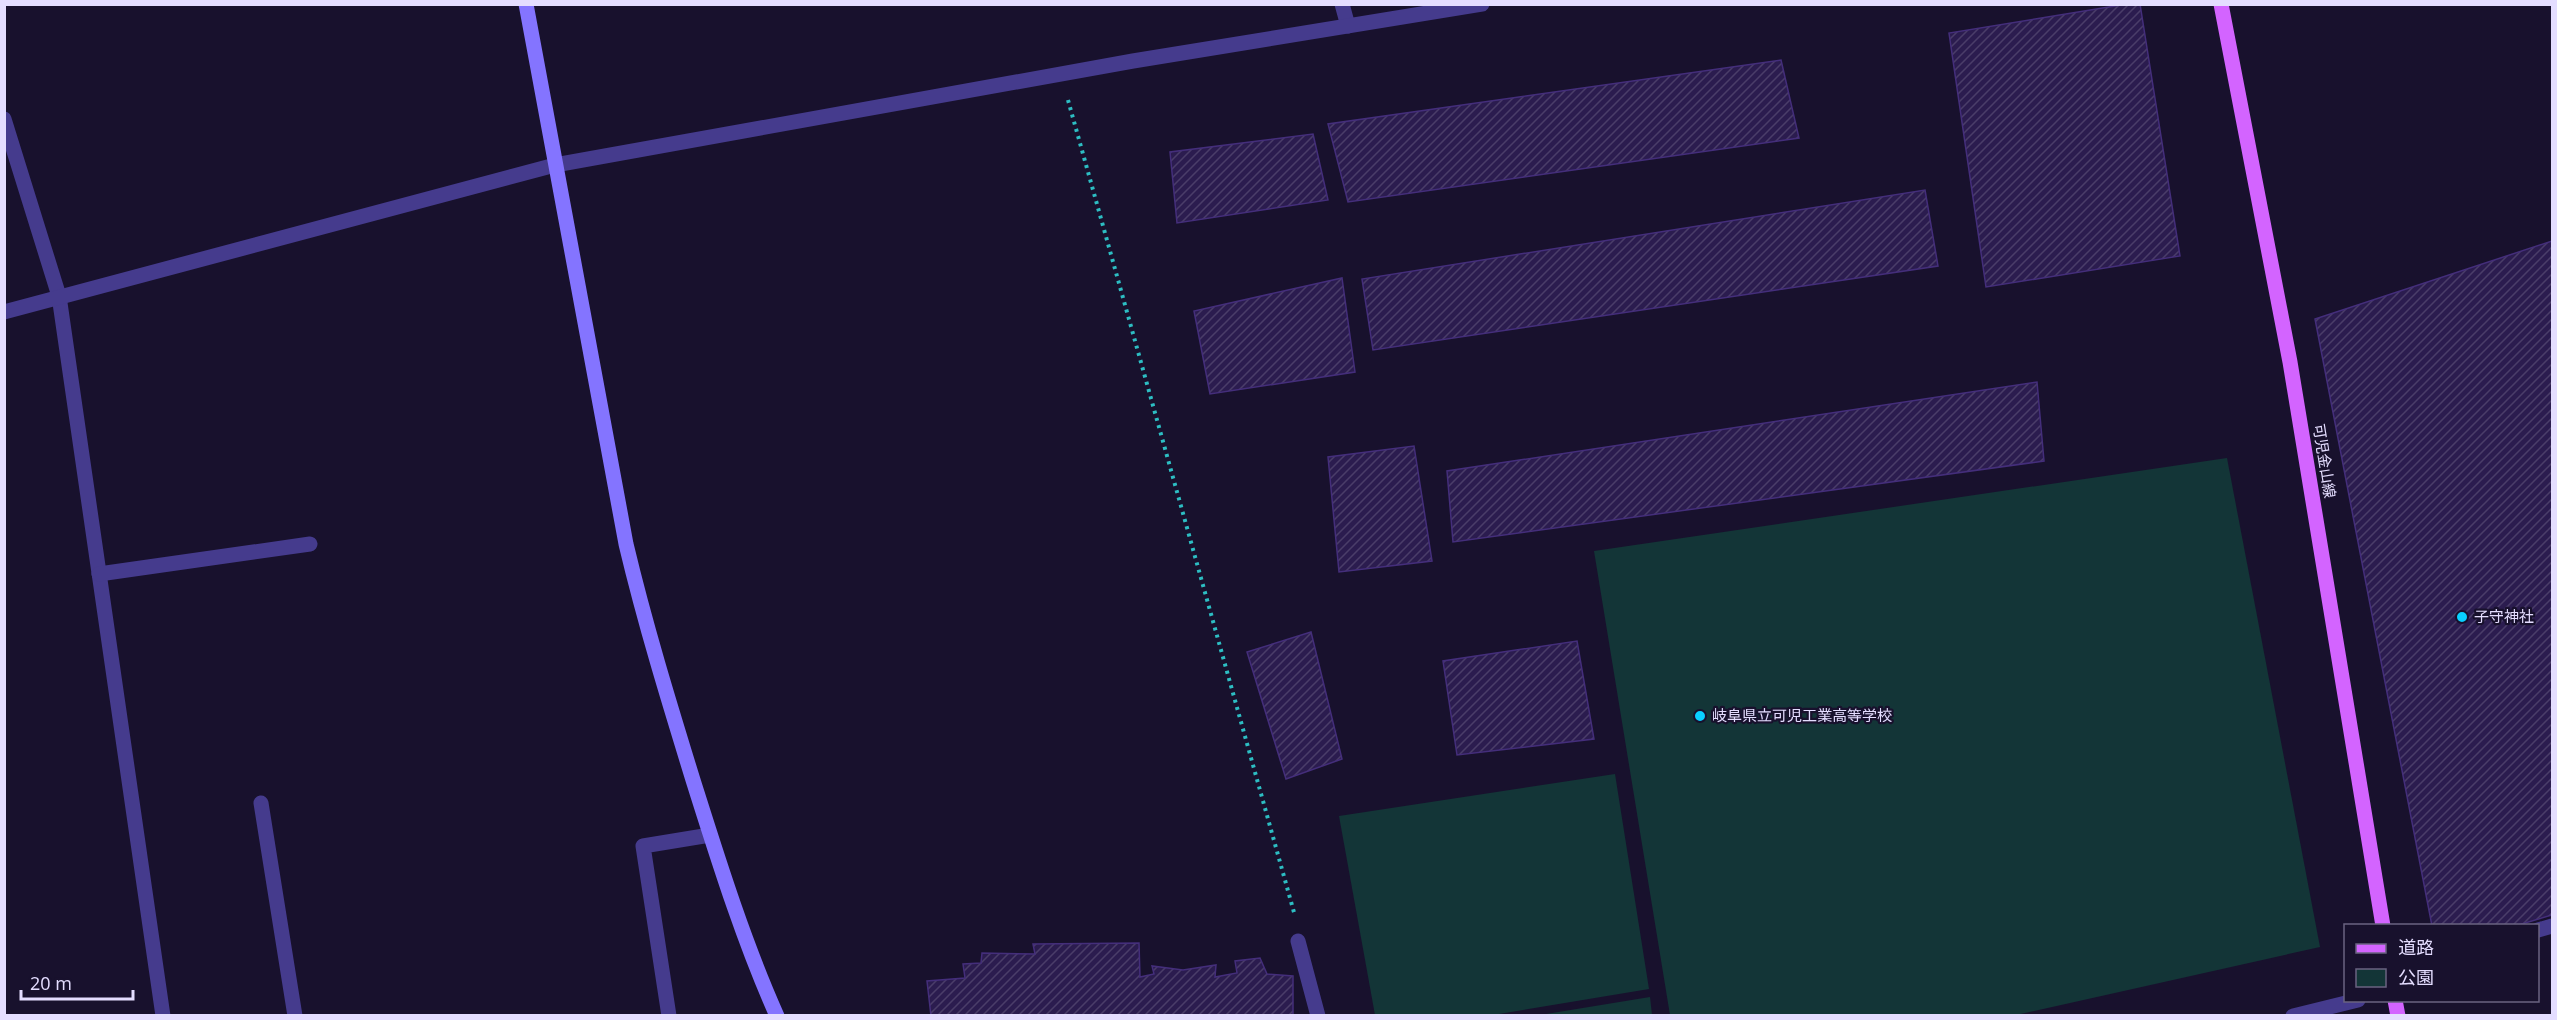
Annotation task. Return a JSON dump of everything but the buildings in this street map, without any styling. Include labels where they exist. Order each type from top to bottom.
[{"type":"main road","name":"可児金山線","points":[[2221,4],[2290,362],[2383,924]]},
{"type":"street","points":[[526,4],[629,555],[646,630],[710,835],[762,982],[777,1016]]},
{"type":"street","points":[[1342,4],[1348,26]]},
{"type":"street","points":[[4,312],[555,165],[1060,74],[1482,4]]},
{"type":"street","points":[[4,119],[58,296],[163,1016]]},
{"type":"street","points":[[99,574],[310,543]]},
{"type":"street","points":[[261,803],[295,1016]]},
{"type":"street","points":[[669,1016],[643,846],[710,835]]},
{"type":"street","points":[[1298,941],[1318,1016]]},
{"type":"street","points":[[2294,1016],[2350,1002]]},
{"type":"path","points":[[1060,74],[1299,931],[1298,941]]},
{"type":"green space","points":[[2227,458],[2320,947],[2016,1015],[1670,1015],[1594,551]]},
{"type":"green space","points":[[1615,774],[1649,989],[1493,1015],[1375,1015],[1339,816]]},
{"type":"green space","points":[[1650,997],[1652,1015],[1540,1015]]},
{"type":"place","name":"子守神社","points":[[2462,617]]},
{"type":"place","name":"岐阜県立可児工業高等学校","points":[[1700,716]]}]
